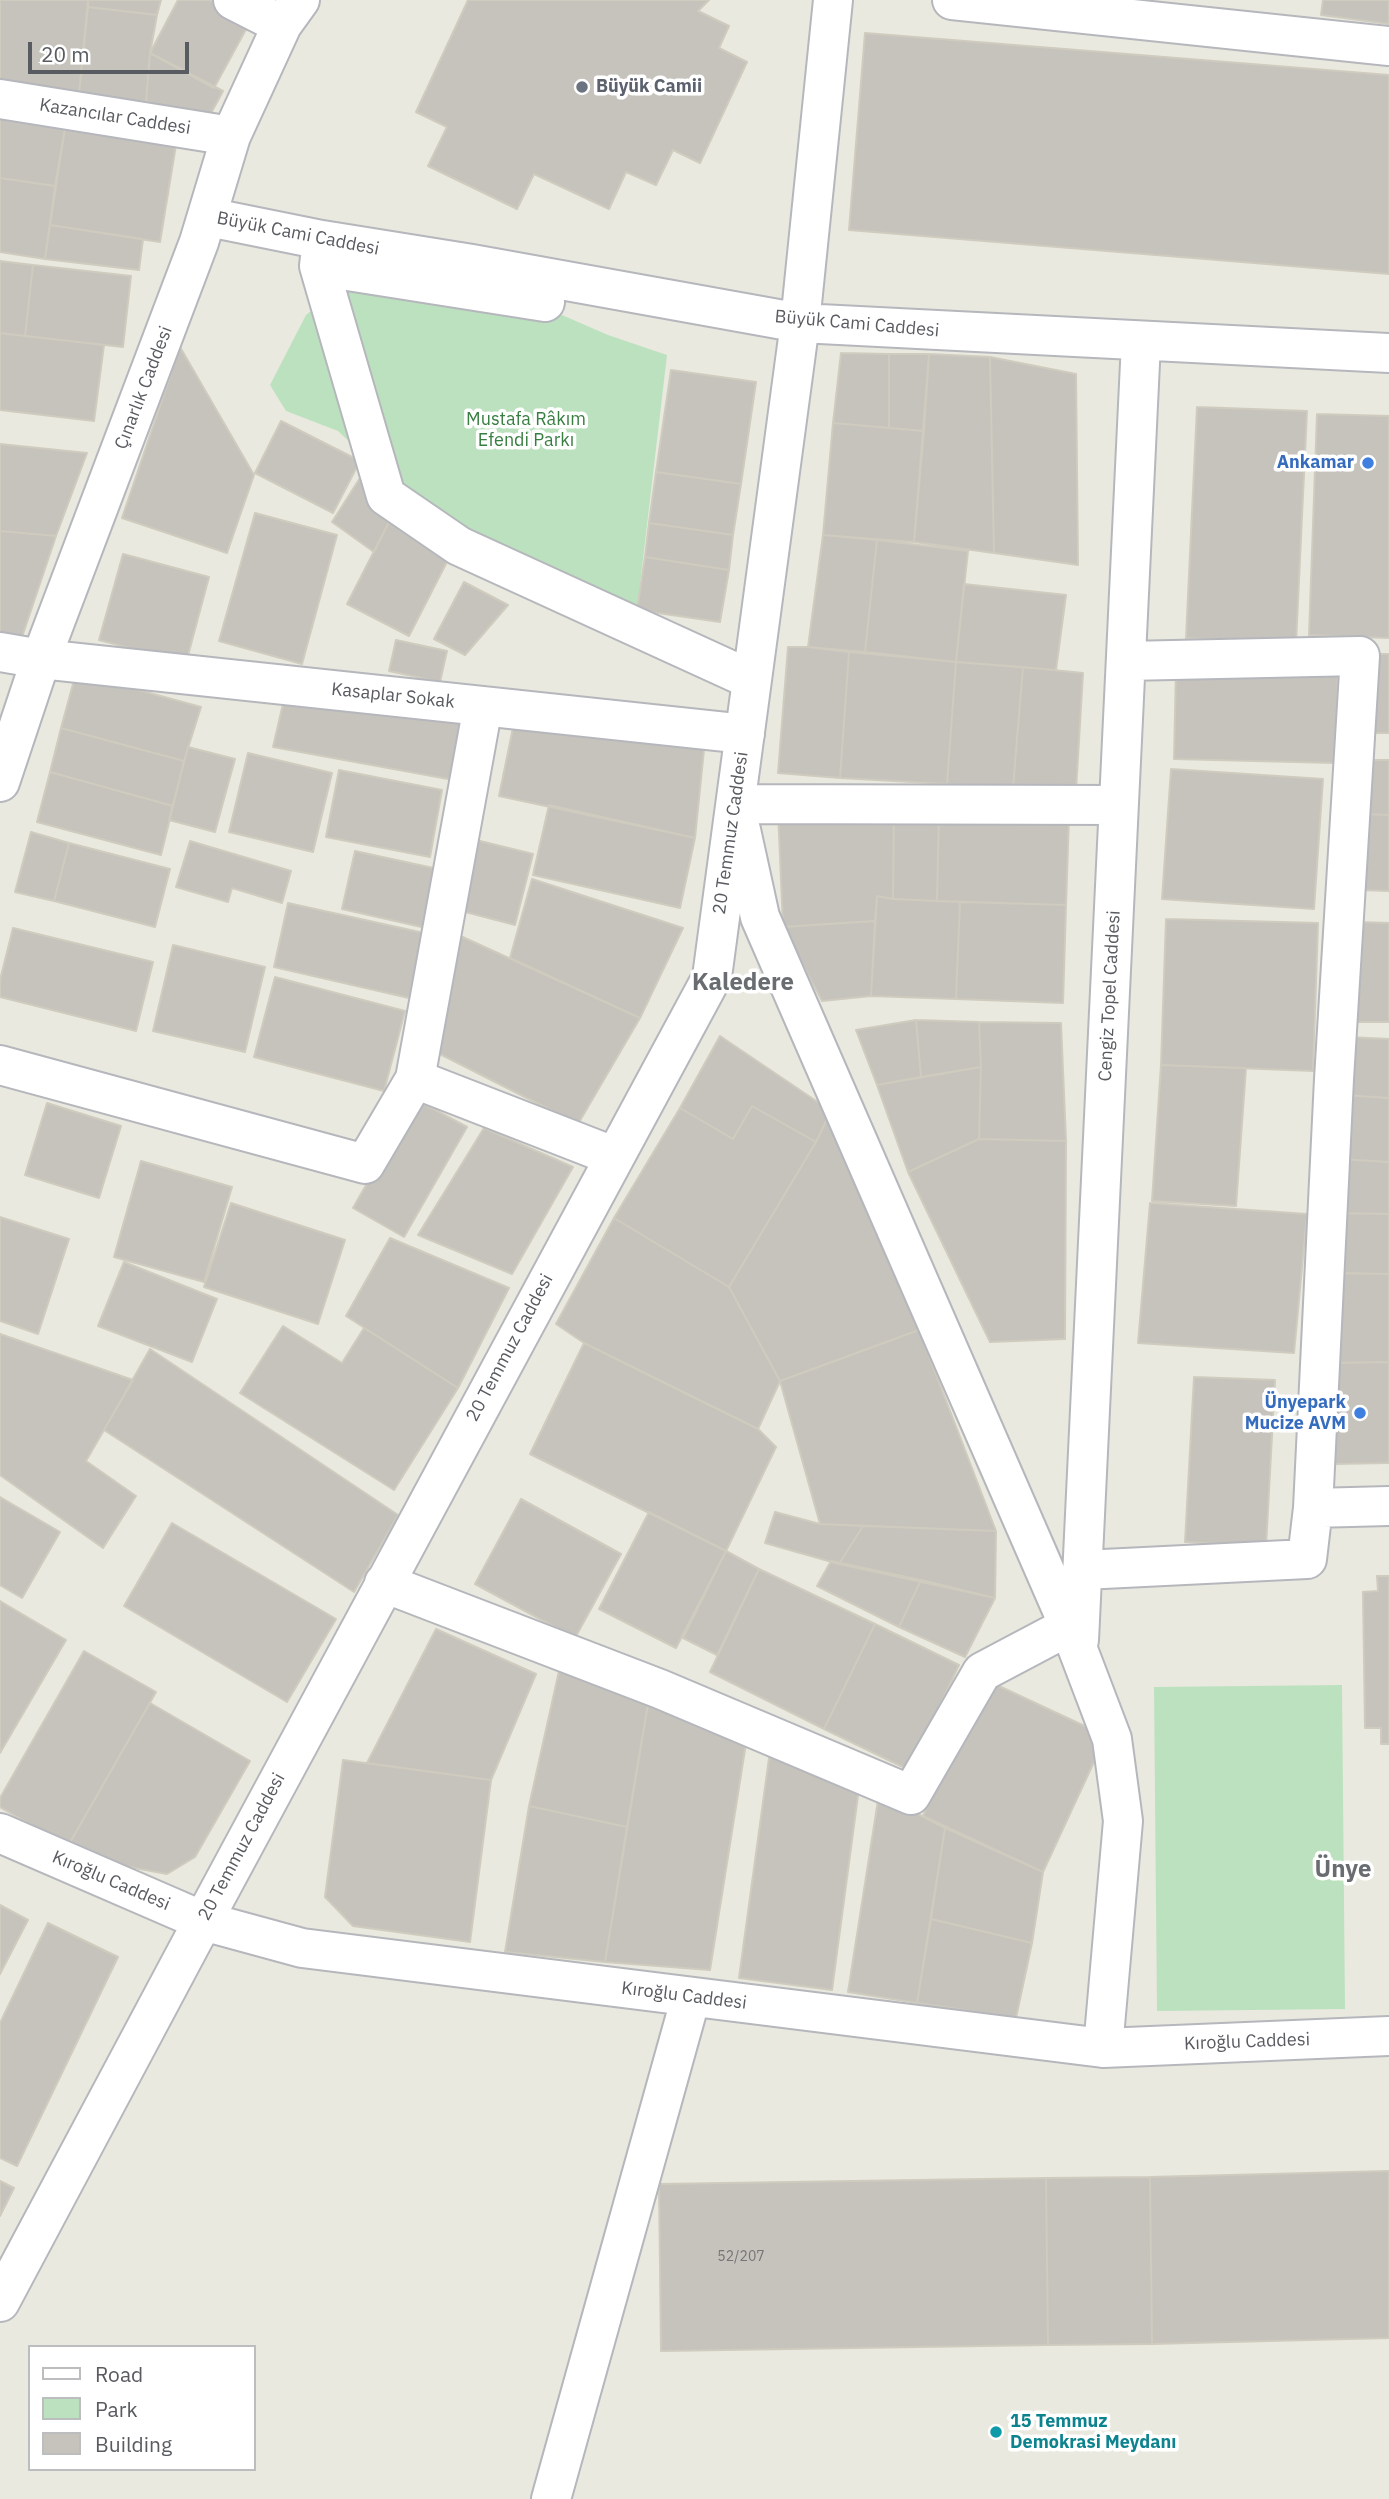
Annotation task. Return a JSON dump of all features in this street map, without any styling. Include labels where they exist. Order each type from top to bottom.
[{"type":"street","points":[[233,0],[291,13]]},
{"type":"street","name":"20 Temmuz Caddesi","points":[[0,2302],[613,1156],[712,977],[799,330],[833,0]]},
{"type":"street","points":[[952,0],[1389,46]]},
{"type":"street","name":"Çınarlık Caddesi","points":[[0,782],[41,659],[203,230],[231,136],[291,13]]},
{"type":"street","name":"Kazancılar Caddesi","points":[[0,99],[231,136]]},
{"type":"street","name":"Büyük Cami Caddesi","points":[[203,230],[321,253],[472,264],[799,330],[1389,353]]},
{"type":"street","points":[[321,253],[386,496],[459,546],[752,680]]},
{"type":"street","name":"Cengiz Topel Caddesi","points":[[1074,1638],[1083,1570],[1141,342]]},
{"type":"street","name":"Kasaplar Sokak","points":[[0,652],[41,659],[745,734]]},
{"type":"street","points":[[1083,1570],[1307,1559],[1313,1508],[1334,1079],[1360,656],[1126,661]]},
{"type":"street","points":[[0,1065],[365,1164],[415,1079],[483,706]]},
{"type":"street","points":[[1103,2048],[1123,1821],[1112,1739],[1074,1638],[760,917],[736,804],[1119,804]]},
{"type":"street","points":[[415,1079],[613,1156]]},
{"type":"street","points":[[1313,1508],[1389,1506]]},
{"type":"street","points":[[384,1583],[660,1689],[911,1795],[982,1672],[1074,1638]]},
{"type":"street","name":"Kıroğlu Caddesi","points":[[0,1833],[203,1921],[302,1948],[1103,2048],[1389,2036]]},
{"type":"street","points":[[551,2499],[691,1997]]},
{"type":"green space","name":"Mustafa Râkım Efendi Parkı","points":[[344,285],[555,312],[608,335],[667,355],[637,610],[461,534],[392,482],[338,431],[286,411],[270,385],[306,315]]},
{"type":"green space","points":[[1342,1685],[1345,2009],[1157,2011],[1154,1687]]},
{"type":"building","points":[[0,0],[88,0],[79,94],[0,84]]},
{"type":"building","points":[[88,0],[161,0],[157,15],[88,7]]},
{"type":"building","points":[[178,0],[210,0],[250,22],[214,88],[150,53]]},
{"type":"building","name":"Büyük Camii","points":[[468,0],[709,0],[698,11],[729,26],[719,48],[747,62],[700,163],[673,150],[656,185],[626,172],[609,209],[534,174],[517,209],[428,166],[447,127],[416,112]]},
{"type":"building","points":[[1323,0],[1389,0],[1389,24],[1321,15]]},
{"type":"building","points":[[88,7],[157,15],[150,53],[146,102],[79,94]]},
{"type":"building","points":[[865,33],[1389,75],[1389,274],[849,230]]},
{"type":"building","points":[[150,53],[223,91],[209,117],[146,102]]},
{"type":"building","points":[[0,118],[65,128],[55,186],[0,178]]},
{"type":"building","points":[[65,128],[176,145],[160,242],[50,225]]},
{"type":"building","points":[[0,178],[55,186],[45,259],[0,252]]},
{"type":"building","points":[[50,225],[143,239],[139,270],[45,259]]},
{"type":"building","points":[[0,261],[33,265],[25,336],[0,333]]},
{"type":"building","points":[[33,265],[131,276],[123,347],[25,336]]},
{"type":"building","points":[[0,333],[104,345],[94,421],[0,410]]},
{"type":"building","points":[[180,347],[254,475],[227,553],[122,518]]},
{"type":"building","points":[[841,353],[889,354],[889,428],[833,423]]},
{"type":"building","points":[[889,354],[929,354],[924,431],[889,428]]},
{"type":"building","points":[[929,354],[990,357],[994,553],[914,542]]},
{"type":"building","points":[[990,357],[1076,374],[1078,565],[994,553]]},
{"type":"building","points":[[671,370],[756,382],[741,484],[656,472]]},
{"type":"building","points":[[1197,407],[1307,411],[1296,643],[1186,638]]},
{"type":"building","points":[[1317,414],[1389,416],[1389,638],[1309,635]]},
{"type":"building","points":[[281,421],[360,461],[333,513],[255,473]]},
{"type":"building","points":[[833,423],[924,431],[914,542],[823,535]]},
{"type":"building","points":[[0,444],[87,453],[56,536],[0,531]]},
{"type":"building","points":[[656,472],[741,484],[733,535],[649,523]]},
{"type":"building","points":[[360,478],[395,510],[374,552],[332,522]]},
{"type":"building","points":[[255,513],[337,535],[302,664],[219,641]]},
{"type":"building","points":[[389,522],[451,554],[409,636],[347,604]]},
{"type":"building","points":[[649,523],[733,535],[729,570],[645,557]]},
{"type":"building","points":[[0,531],[56,536],[21,640],[0,638]]},
{"type":"building","points":[[823,535],[877,540],[865,652],[808,647]]},
{"type":"building","points":[[877,540],[968,551],[956,662],[865,652]]},
{"type":"building","points":[[123,554],[209,577],[186,663],[99,640]]},
{"type":"building","points":[[645,557],[729,570],[720,622],[637,610]]},
{"type":"building","points":[[464,582],[508,605],[465,655],[434,639]]},
{"type":"building","points":[[964,584],[1066,595],[1056,670],[956,662]]},
{"type":"building","points":[[396,640],[447,651],[440,682],[389,671]]},
{"type":"building","points":[[788,647],[849,652],[840,778],[778,773]]},
{"type":"building","points":[[849,652],[956,662],[947,784],[840,778]]},
{"type":"building","points":[[1372,654],[1389,654],[1389,733],[1371,733]]},
{"type":"building","points":[[956,662],[1023,667],[1013,788],[947,784]]},
{"type":"building","points":[[1023,667],[1083,673],[1076,791],[1013,788]]},
{"type":"building","points":[[1176,669],[1338,673],[1335,763],[1174,759]]},
{"type":"building","points":[[76,673],[201,707],[184,761],[61,728]]},
{"type":"building","points":[[285,695],[470,714],[459,781],[273,747]]},
{"type":"building","points":[[515,718],[705,740],[695,838],[499,796]]},
{"type":"building","points":[[61,728],[184,761],[173,806],[50,772]]},
{"type":"building","points":[[188,747],[235,759],[215,832],[169,820]]},
{"type":"building","points":[[248,753],[332,773],[313,852],[229,832]]},
{"type":"building","points":[[1367,760],[1389,760],[1389,815],[1364,814]]},
{"type":"building","points":[[1171,769],[1323,779],[1314,909],[1162,899]]},
{"type":"building","points":[[339,770],[442,790],[430,857],[326,837]]},
{"type":"building","points":[[50,772],[173,806],[161,855],[37,822]]},
{"type":"building","points":[[549,805],[695,838],[680,908],[533,875]]},
{"type":"building","points":[[778,810],[894,814],[893,899],[877,896],[875,921],[783,927]]},
{"type":"building","points":[[939,813],[937,901],[893,899],[894,814]]},
{"type":"building","points":[[939,813],[1069,817],[1066,905],[937,901]]},
{"type":"building","points":[[1364,814],[1389,815],[1389,891],[1361,890]]},
{"type":"building","points":[[31,832],[69,843],[54,901],[15,892]]},
{"type":"building","points":[[472,839],[533,854],[515,925],[454,909]]},
{"type":"building","points":[[190,841],[291,871],[282,903],[232,888],[228,902],[176,887]]},
{"type":"building","points":[[69,843],[170,869],[155,927],[54,901]]},
{"type":"building","points":[[355,851],[438,869],[426,928],[342,909]]},
{"type":"building","points":[[532,879],[683,928],[640,1018],[510,958]]},
{"type":"building","points":[[877,896],[960,902],[956,999],[871,996]]},
{"type":"building","points":[[960,902],[1066,905],[1063,1003],[956,999]]},
{"type":"building","points":[[288,903],[424,933],[409,998],[274,967]]},
{"type":"building","points":[[1166,919],[1318,923],[1313,1071],[1161,1065]]},
{"type":"building","points":[[875,921],[871,996],[822,1001],[783,927]]},
{"type":"building","points":[[1357,922],[1389,923],[1389,1022],[1355,1022]]},
{"type":"building","points":[[13,928],[153,962],[136,1031],[0,997],[0,980]]},
{"type":"building","points":[[454,933],[640,1018],[578,1124],[434,1051]]},
{"type":"building","points":[[173,945],[265,967],[245,1052],[153,1031]]},
{"type":"building","points":[[275,977],[405,1011],[384,1091],[254,1057]]},
{"type":"building","points":[[916,1020],[921,1077],[877,1085],[856,1030]]},
{"type":"building","points":[[916,1020],[979,1022],[981,1067],[921,1077]]},
{"type":"building","points":[[979,1022],[1061,1023],[1066,1141],[979,1139]]},
{"type":"building","points":[[720,1036],[831,1111],[816,1142],[752,1106],[733,1139],[680,1108]]},
{"type":"building","points":[[1348,1037],[1389,1039],[1389,1098],[1344,1095]]},
{"type":"building","points":[[1161,1065],[1246,1068],[1236,1206],[1152,1201]]},
{"type":"building","points":[[981,1067],[979,1139],[908,1172],[877,1085]]},
{"type":"building","points":[[1344,1095],[1389,1098],[1389,1162],[1339,1159]]},
{"type":"building","points":[[415,1099],[467,1127],[404,1237],[353,1208]]},
{"type":"building","points":[[47,1103],[121,1126],[99,1198],[25,1175]]},
{"type":"building","points":[[752,1106],[816,1142],[729,1287],[614,1218],[680,1108],[733,1139]]},
{"type":"building","points":[[831,1111],[919,1330],[780,1381],[729,1287],[816,1142]]},
{"type":"building","points":[[484,1128],[573,1167],[512,1274],[418,1235]]},
{"type":"building","points":[[979,1139],[1066,1141],[1065,1339],[990,1342],[908,1172]]},
{"type":"building","points":[[1339,1159],[1389,1162],[1389,1214],[1335,1213]]},
{"type":"building","points":[[141,1161],[232,1187],[204,1282],[114,1257]]},
{"type":"building","points":[[231,1203],[345,1240],[318,1324],[204,1287]]},
{"type":"building","points":[[1150,1203],[1307,1214],[1294,1353],[1138,1343]]},
{"type":"building","points":[[1335,1213],[1389,1214],[1389,1274],[1334,1273]]},
{"type":"building","points":[[0,1217],[69,1239],[38,1334],[0,1321]]},
{"type":"building","points":[[614,1218],[729,1287],[780,1381],[758,1429],[584,1343],[556,1324]]},
{"type":"building","points":[[390,1238],[509,1288],[458,1388],[346,1316]]},
{"type":"building","points":[[124,1262],[217,1299],[192,1362],[98,1326]]},
{"type":"building","points":[[1334,1273],[1389,1274],[1389,1362],[1331,1363]]},
{"type":"building","points":[[283,1326],[342,1363],[364,1328],[458,1388],[394,1490],[240,1393]]},
{"type":"building","points":[[919,1330],[996,1531],[820,1524],[780,1381]]},
{"type":"building","points":[[0,1334],[133,1380],[86,1461],[136,1496],[103,1548],[0,1475]]},
{"type":"building","points":[[584,1343],[758,1429],[776,1447],[726,1551],[530,1454]]},
{"type":"building","points":[[150,1349],[398,1515],[354,1592],[104,1430]]},
{"type":"building","name":"Ünyepark Mucize AVM","points":[[1389,1362],[1389,1463],[1333,1464],[1331,1363]]},
{"type":"building","points":[[1194,1377],[1275,1380],[1266,1546],[1185,1542]]},
{"type":"building","points":[[0,1497],[60,1532],[22,1598],[0,1585]]},
{"type":"building","points":[[521,1499],[621,1554],[575,1638],[475,1584]]},
{"type":"building","points":[[649,1512],[726,1551],[676,1648],[599,1609]]},
{"type":"building","points":[[775,1512],[820,1524],[863,1526],[839,1564],[765,1543]]},
{"type":"building","points":[[172,1523],[336,1619],[287,1702],[124,1606]]},
{"type":"building","points":[[863,1526],[996,1531],[995,1598],[839,1564]]},
{"type":"building","points":[[726,1551],[759,1569],[717,1655],[683,1638]]},
{"type":"building","points":[[831,1561],[921,1580],[899,1627],[817,1586]]},
{"type":"building","points":[[759,1569],[875,1624],[824,1729],[710,1672]]},
{"type":"building","points":[[1377,1576],[1389,1576],[1389,1744],[1381,1744],[1381,1728],[1365,1728],[1363,1592],[1378,1591]]},
{"type":"building","points":[[921,1580],[995,1598],[965,1657],[899,1627]]},
{"type":"building","points":[[0,1601],[66,1640],[0,1753]]},
{"type":"building","points":[[875,1624],[959,1665],[909,1770],[824,1729]]},
{"type":"building","points":[[436,1629],[536,1674],[491,1780],[367,1763]]},
{"type":"building","points":[[84,1651],[156,1692],[68,1846],[0,1807],[0,1798]]},
{"type":"building","points":[[561,1662],[649,1698],[627,1827],[529,1806]]},
{"type":"building","points":[[986,1680],[1106,1736],[1043,1872],[923,1816]]},
{"type":"building","points":[[649,1698],[747,1737],[710,1970],[605,1962]]},
{"type":"building","points":[[150,1703],[250,1761],[195,1857],[167,1874],[103,1862],[68,1846]]},
{"type":"building","points":[[770,1751],[859,1788],[832,1990],[739,1978]]},
{"type":"building","points":[[343,1760],[491,1780],[470,1942],[353,1926],[325,1897]]},
{"type":"building","points":[[879,1794],[945,1828],[917,2003],[848,1992]]},
{"type":"building","points":[[529,1806],[627,1827],[605,1962],[505,1952]]},
{"type":"building","points":[[945,1828],[1043,1872],[1032,1943],[931,1919]]},
{"type":"building","points":[[0,1905],[28,1920],[0,1974]]},
{"type":"building","points":[[931,1919],[1032,1943],[1016,2018],[917,2003]]},
{"type":"building","points":[[48,1923],[118,1957],[17,2166],[0,2158],[0,2023]]},
{"type":"building","points":[[1389,2171],[1389,2338],[1152,2344],[1150,2177]]},
{"type":"building","points":[[1150,2177],[1152,2344],[1048,2345],[1046,2178]]},
{"type":"building","points":[[1046,2178],[1048,2345],[661,2351],[659,2184]]},
{"type":"building","points":[[0,2181],[14,2188],[0,2216]]},
{"type":"place","name":"Büyük Camii","points":[[582,87]]},
{"type":"place","name":"Ankamar","points":[[1368,463]]},
{"type":"place","name":"Ünyepark Mucize AVM","points":[[1360,1413]]},
{"type":"place","name":"15 Temmuz Demokrasi Meydanı","points":[[996,2432]]},
{"type":"district","name":"Kaledere","points":[[743,983]]},
{"type":"district","name":"Ünye","points":[[1343,1870]]}]
